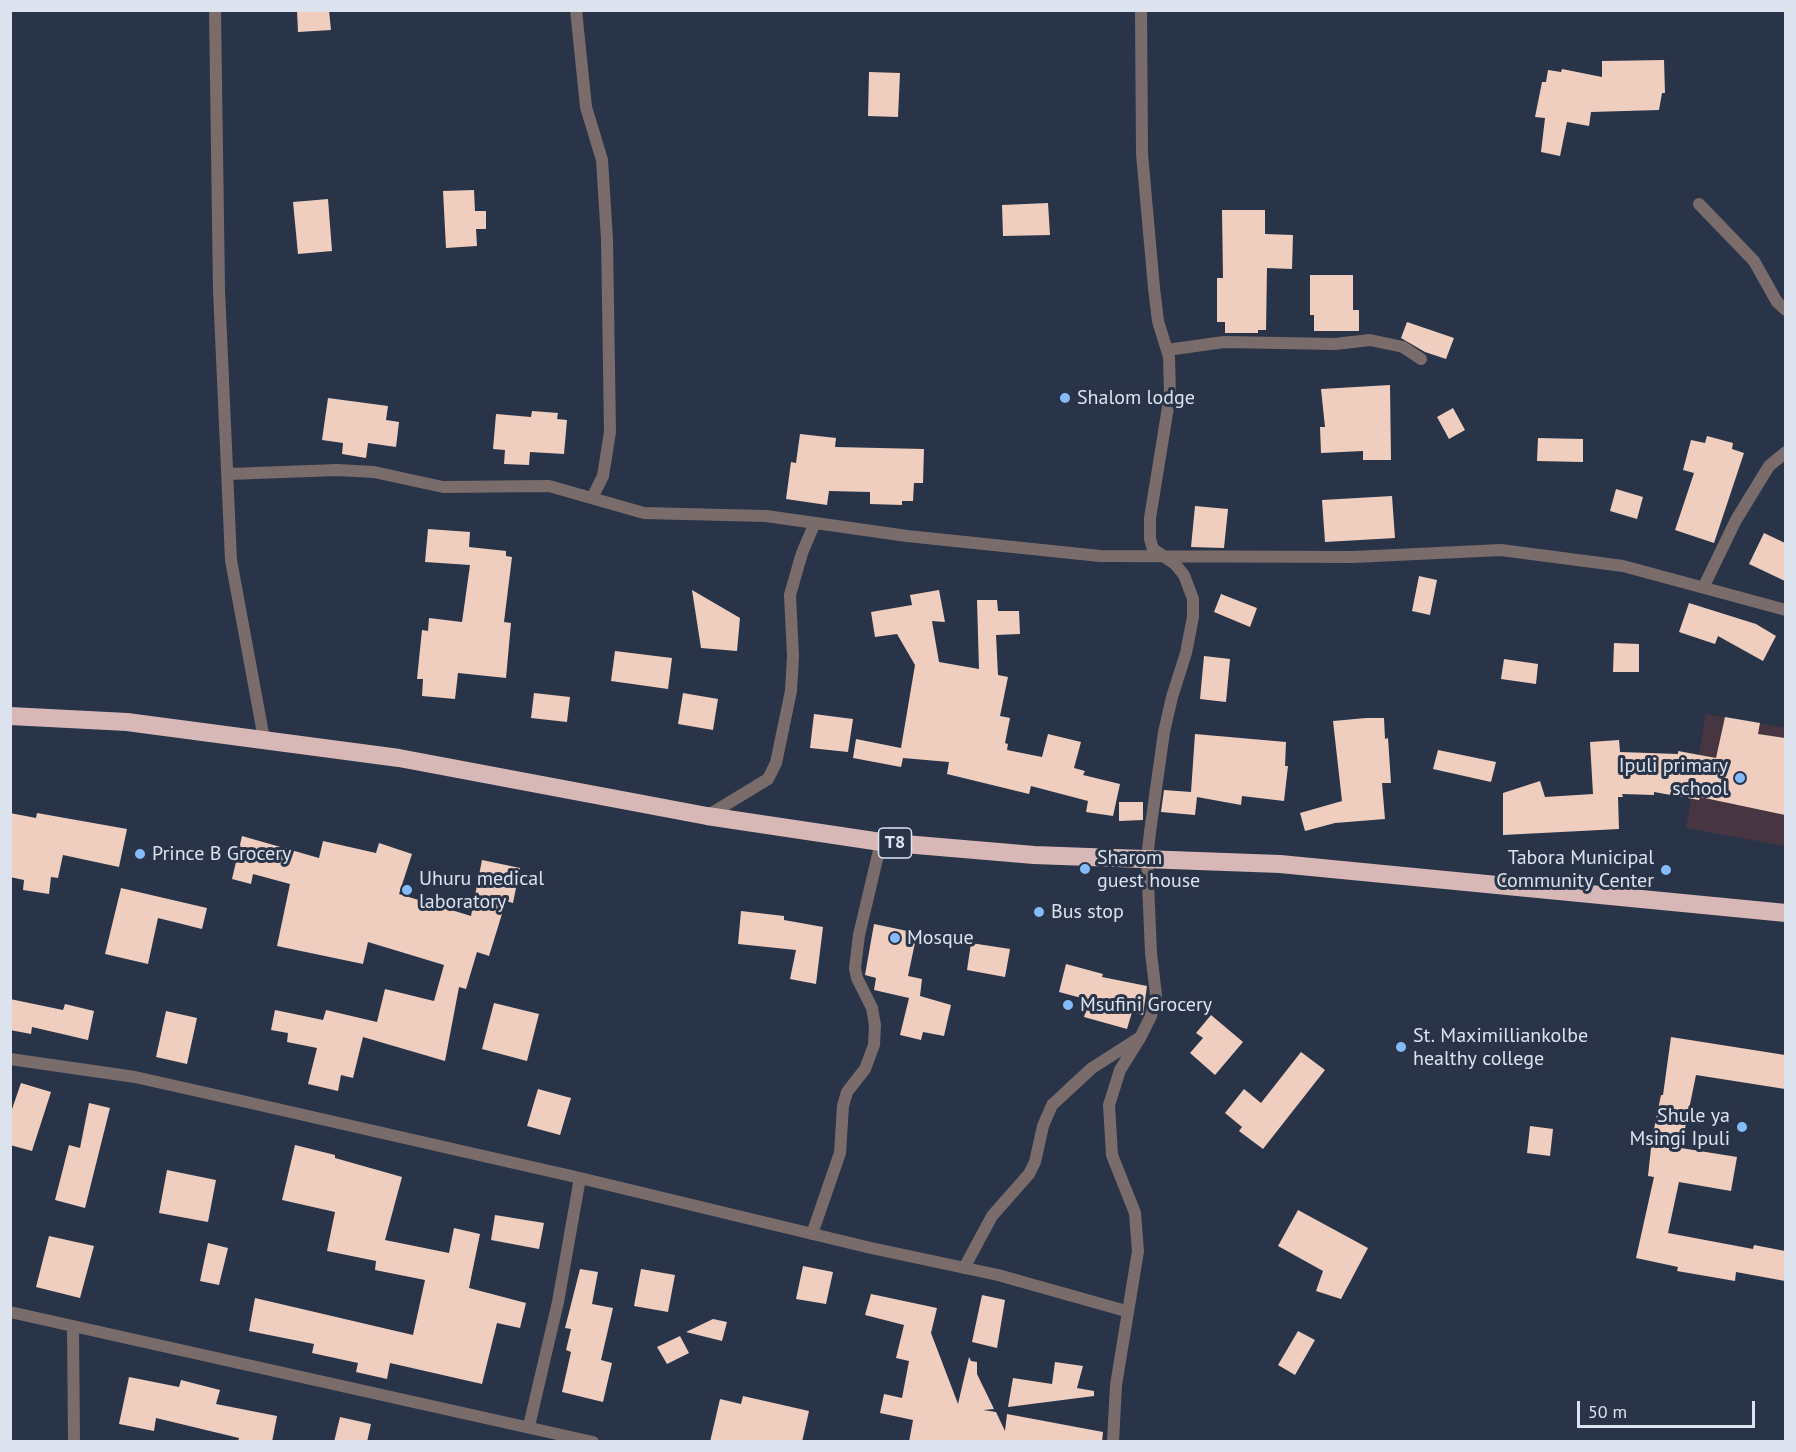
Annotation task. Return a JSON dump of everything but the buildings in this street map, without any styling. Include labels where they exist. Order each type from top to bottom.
[{"type":"highway","name":"T8","points":[[10,716],[127,722],[399,758],[707,816],[881,842],[1034,855],[1280,864],[1785,913]]},
{"type":"street","points":[[215,10],[219,290],[229,474],[231,560],[264,739]]},
{"type":"street","points":[[576,10],[586,107],[602,160],[607,239],[610,432],[603,476],[594,496]]},
{"type":"street","points":[[1113,1442],[1116,1384],[1126,1311],[1138,1251],[1138,1231],[1128,1191],[1112,1155],[1109,1105],[1120,1070],[1151,1016],[1156,995],[1151,953],[1147,859],[1160,754],[1172,697],[1186,652],[1193,599],[1185,575],[1175,564],[1160,555],[1151,544],[1150,518],[1170,395],[1167,350],[1158,321],[1154,288],[1142,154],[1141,10]]},
{"type":"street","points":[[1699,204],[1754,261],[1777,302],[1785,310]]},
{"type":"street","points":[[1167,350],[1224,342],[1335,344],[1370,340],[1403,347],[1420,359]]},
{"type":"street","points":[[1704,586],[1746,502],[1768,466],[1785,452]]},
{"type":"street","points":[[229,474],[319,470],[365,472],[442,487],[549,486],[594,496],[644,513],[766,516],[814,525],[1072,553],[1353,557],[1501,549],[1613,564],[1785,609]]},
{"type":"street","points":[[707,816],[768,779],[776,763],[790,691],[793,656],[790,595],[802,553],[814,525]]},
{"type":"street","points":[[812,1234],[840,1153],[843,1106],[847,1092],[865,1069],[874,1045],[875,1025],[872,1008],[857,978],[855,968],[859,935],[881,842]]},
{"type":"street","points":[[964,1268],[992,1216],[1029,1174],[1035,1162],[1043,1125],[1052,1105],[1092,1068],[1140,1038]]},
{"type":"street","points":[[10,1059],[135,1077],[964,1268],[1069,1293],[1126,1311]]},
{"type":"street","points":[[529,1426],[558,1302],[580,1178]]},
{"type":"street","points":[[10,1312],[73,1328],[123,1335],[593,1442]]},
{"type":"street","points":[[73,1328],[74,1442]]},
{"type":"shaded area","name":"Ipuli primary school","points":[[1706,714],[1785,728],[1785,846],[1686,828]]},
{"type":"place","name":"Shalom lodge","points":[[1065,398]]},
{"type":"place","name":"Ipuli primary school","points":[[1740,778]]},
{"type":"place","name":"Prince B Grocery","points":[[140,854]]},
{"type":"place","name":"Sharom guest house","points":[[1085,869]]},
{"type":"place","name":"Tabora Municipal Community Center","points":[[1666,870]]},
{"type":"place","name":"Uhuru medical laboratory","points":[[407,890]]},
{"type":"place","name":"Bus stop","points":[[1039,912]]},
{"type":"place","name":"Mosque","points":[[895,938]]},
{"type":"place","name":"Msufini Grocery","points":[[1068,1005]]},
{"type":"place","name":"St. Maximilliankolbe healthy college","points":[[1401,1047]]},
{"type":"place","name":"Shule ya Msingi Ipuli","points":[[1742,1127]]}]
